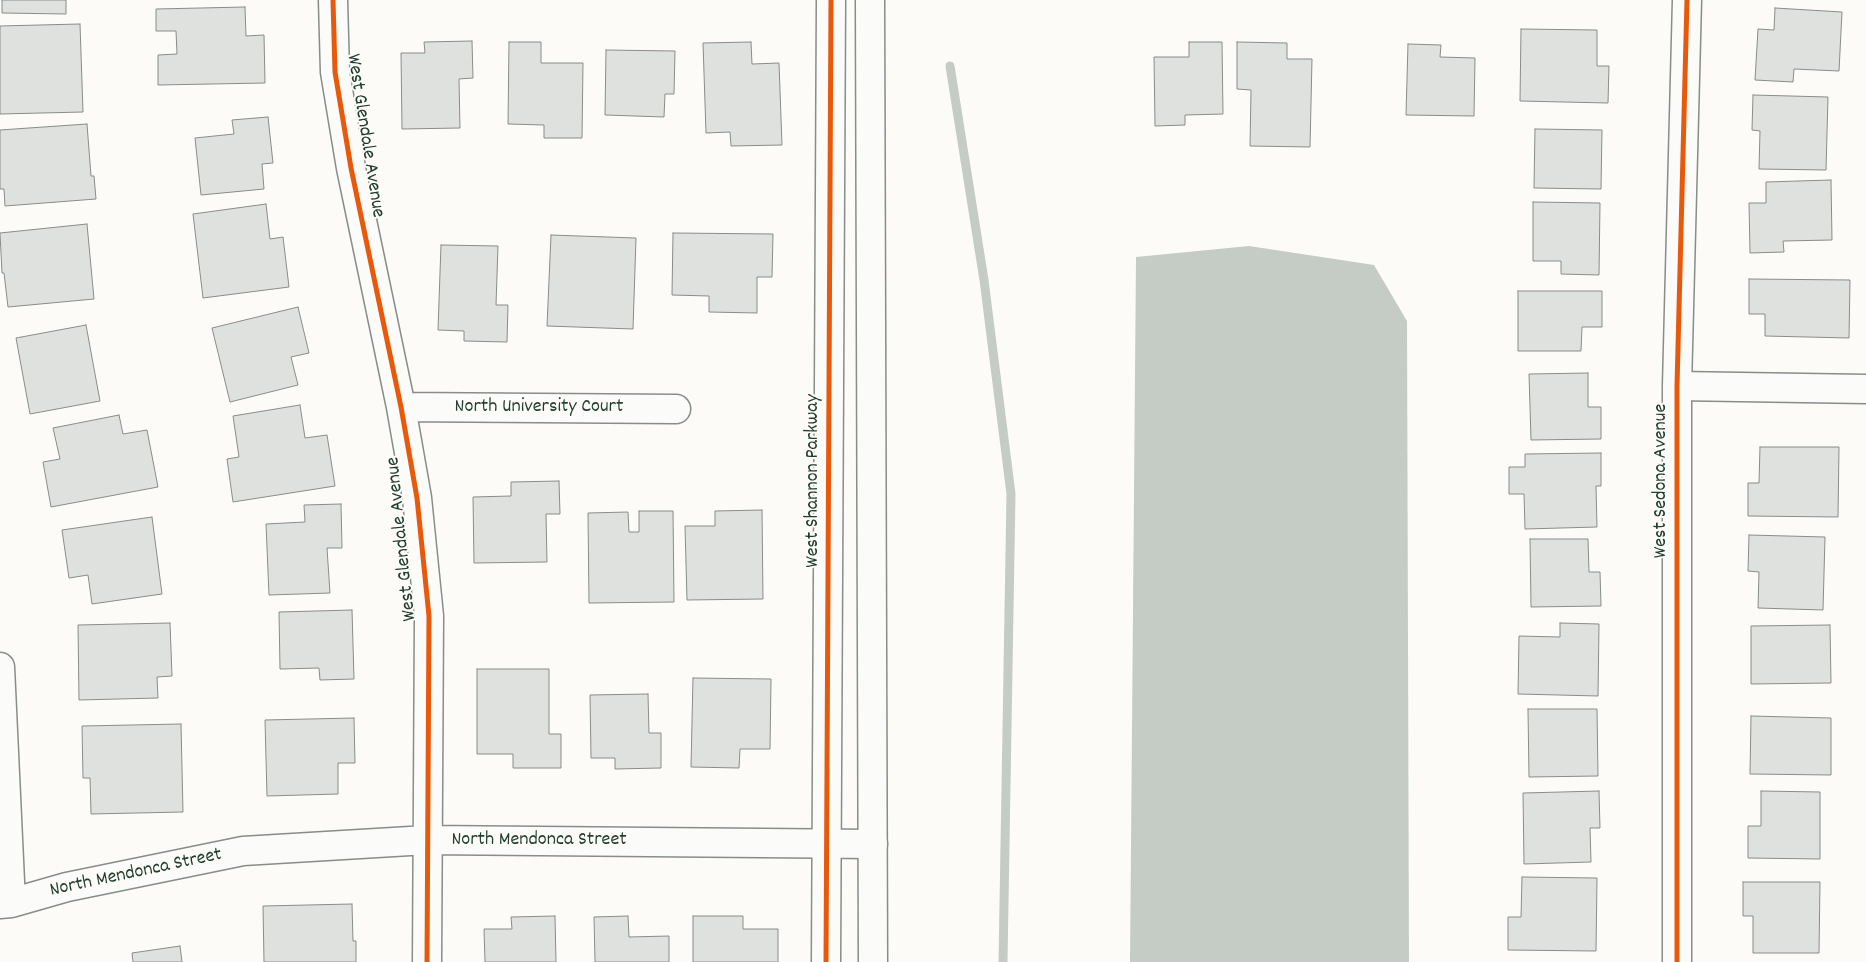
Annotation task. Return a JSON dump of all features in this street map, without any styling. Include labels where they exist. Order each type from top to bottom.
[{"type":"street","name":"West Glendale Avenue","points":[[333,0],[335,72],[351,168],[401,407],[417,498],[429,616],[427,962]]},
{"type":"street","name":"West Shannon Parkway","points":[[826,962],[831,0]]},
{"type":"street","points":[[870,0],[873,962]]},
{"type":"street","name":"West Sedona Avenue","points":[[1677,962],[1677,386],[1687,0]]},
{"type":"street","points":[[1677,386],[1866,389]]},
{"type":"street","name":"North University Court","points":[[401,407],[676,409]]},
{"type":"street","points":[[0,667],[6,903]]},
{"type":"street","name":"North Mendonca Street","points":[[6,903],[67,887],[244,851],[427,840],[873,844]]},
{"type":"shaded area","points":[[1249,246],[1374,265],[1407,321],[1409,962],[1130,962],[1136,257]]},
{"type":"building","points":[[2,0],[66,0],[66,14],[2,13]]},
{"type":"building","points":[[245,7],[246,36],[264,35],[265,83],[158,85],[158,55],[177,54],[176,31],[156,31],[156,9]]},
{"type":"building","points":[[1775,8],[1842,12],[1839,71],[1794,69],[1793,82],[1755,80],[1758,29],[1774,30]]},
{"type":"building","points":[[80,24],[83,112],[0,114],[0,26]]},
{"type":"building","points":[[1521,29],[1597,30],[1597,66],[1609,66],[1608,103],[1520,101]]},
{"type":"building","points":[[472,41],[473,78],[459,79],[460,128],[402,129],[401,53],[425,53],[424,42]]},
{"type":"building","points":[[509,42],[541,42],[541,63],[583,63],[582,138],[544,138],[544,125],[508,124]]},
{"type":"building","points":[[751,42],[752,64],[779,63],[782,145],[731,146],[730,132],[706,133],[703,43]]},
{"type":"building","points":[[1189,42],[1222,42],[1223,114],[1185,115],[1185,125],[1155,126],[1154,57],[1189,57]]},
{"type":"building","points":[[1237,42],[1287,43],[1287,59],[1312,59],[1310,147],[1250,146],[1251,90],[1237,89]]},
{"type":"building","points":[[1408,44],[1441,45],[1440,57],[1475,58],[1474,116],[1406,115]]},
{"type":"building","points":[[606,50],[675,51],[674,94],[665,94],[664,117],[605,115]]},
{"type":"building","points":[[1753,95],[1828,97],[1826,170],[1759,169],[1760,131],[1752,130]]},
{"type":"building","points":[[268,117],[273,163],[262,164],[264,189],[201,195],[195,138],[234,134],[232,120]]},
{"type":"building","points":[[87,124],[91,176],[94,176],[96,199],[5,206],[4,189],[0,189],[0,130]]},
{"type":"building","points":[[1535,129],[1602,130],[1601,189],[1534,188]]},
{"type":"building","points":[[1831,180],[1832,240],[1783,241],[1784,252],[1750,253],[1749,203],[1766,203],[1766,182]]},
{"type":"building","points":[[1533,202],[1600,203],[1599,275],[1561,274],[1561,261],[1533,261]]},
{"type":"building","points":[[266,204],[270,239],[283,237],[289,287],[203,298],[193,214]]},
{"type":"building","points":[[87,224],[94,299],[8,307],[4,273],[2,273],[0,233]]},
{"type":"building","points":[[673,233],[773,234],[772,277],[757,277],[757,313],[709,312],[709,296],[672,295]]},
{"type":"building","points":[[551,235],[636,238],[633,329],[547,326]]},
{"type":"building","points":[[441,245],[498,246],[496,305],[508,305],[507,342],[464,341],[464,331],[438,330]]},
{"type":"building","points":[[1749,279],[1850,280],[1849,338],[1765,336],[1765,314],[1749,314]]},
{"type":"building","points":[[1518,291],[1602,291],[1602,327],[1582,327],[1581,351],[1518,351]]},
{"type":"building","points":[[298,307],[309,353],[291,357],[298,385],[230,402],[212,328]]},
{"type":"building","points":[[86,325],[100,401],[30,414],[16,338]]},
{"type":"building","points":[[1588,373],[1588,407],[1601,407],[1601,439],[1531,440],[1529,374]]},
{"type":"building","points":[[300,405],[305,438],[327,435],[335,486],[233,502],[227,459],[239,457],[233,416]]},
{"type":"building","points":[[119,415],[123,434],[147,430],[158,487],[51,507],[43,462],[60,459],[53,428]]},
{"type":"building","points":[[1760,447],[1839,447],[1838,517],[1748,516],[1748,483],[1759,483]]},
{"type":"building","points":[[1601,453],[1601,486],[1596,486],[1597,527],[1525,529],[1524,494],[1509,494],[1509,467],[1525,467],[1525,454]]},
{"type":"building","points":[[559,481],[560,514],[546,514],[547,562],[474,563],[473,497],[511,496],[511,482]]},
{"type":"building","points":[[341,504],[342,548],[327,548],[330,593],[269,595],[266,524],[305,522],[304,505]]},
{"type":"building","points":[[762,510],[763,599],[687,600],[685,526],[715,526],[715,511]]},
{"type":"building","points":[[639,511],[673,511],[674,602],[589,603],[588,513],[628,512],[629,532],[639,532]]},
{"type":"building","points":[[152,517],[162,594],[92,604],[88,575],[69,578],[62,530]]},
{"type":"building","points":[[1749,535],[1825,537],[1823,610],[1758,608],[1759,572],[1748,571]]},
{"type":"building","points":[[1530,539],[1588,539],[1589,572],[1600,572],[1601,606],[1531,607]]},
{"type":"building","points":[[352,610],[354,679],[320,680],[319,668],[280,669],[279,612]]},
{"type":"building","points":[[170,623],[172,676],[157,677],[158,698],[79,700],[78,625]]},
{"type":"building","points":[[1560,623],[1599,624],[1598,696],[1518,694],[1519,636],[1560,637]]},
{"type":"building","points":[[1830,625],[1831,683],[1751,684],[1751,626]]},
{"type":"building","points":[[477,669],[549,669],[549,734],[561,734],[561,768],[513,768],[513,754],[477,754]]},
{"type":"building","points":[[693,678],[771,679],[770,749],[740,749],[739,768],[691,767]]},
{"type":"building","points":[[648,694],[649,733],[661,733],[661,768],[615,769],[615,758],[591,758],[590,695]]},
{"type":"building","points":[[1528,709],[1597,709],[1598,776],[1529,777]]},
{"type":"building","points":[[1751,716],[1831,718],[1831,775],[1750,774]]},
{"type":"building","points":[[354,718],[355,763],[338,763],[338,794],[267,796],[265,720]]},
{"type":"building","points":[[181,724],[183,812],[91,814],[90,778],[83,778],[82,726]]},
{"type":"building","points":[[1599,791],[1600,828],[1590,828],[1591,862],[1524,864],[1523,793]]},
{"type":"building","points":[[1761,791],[1820,792],[1820,859],[1748,858],[1748,826],[1761,826]]},
{"type":"building","points":[[1522,877],[1597,878],[1596,951],[1508,950],[1508,917],[1521,917]]},
{"type":"building","points":[[1743,882],[1820,882],[1819,953],[1753,953],[1753,916],[1743,916]]},
{"type":"building","points":[[352,904],[353,941],[356,941],[356,962],[264,962],[263,906]]},
{"type":"building","points":[[555,916],[556,962],[485,962],[484,929],[512,929],[511,917]]},
{"type":"building","points":[[628,916],[629,937],[669,936],[669,962],[595,962],[594,917]]},
{"type":"building","points":[[693,916],[743,916],[743,929],[778,929],[778,962],[693,962]]},
{"type":"building","points":[[180,946],[182,962],[133,962],[132,953]]},
{"type":"waterway","points":[[950,66],[984,280],[1011,494],[1003,962]]},
{"type":"cycle path","points":[[333,0],[335,72],[351,168],[401,407],[417,498],[429,616],[427,962]]},
{"type":"cycle path","points":[[826,962],[831,0]]},
{"type":"cycle path","points":[[1677,962],[1677,386],[1687,0]]}]
